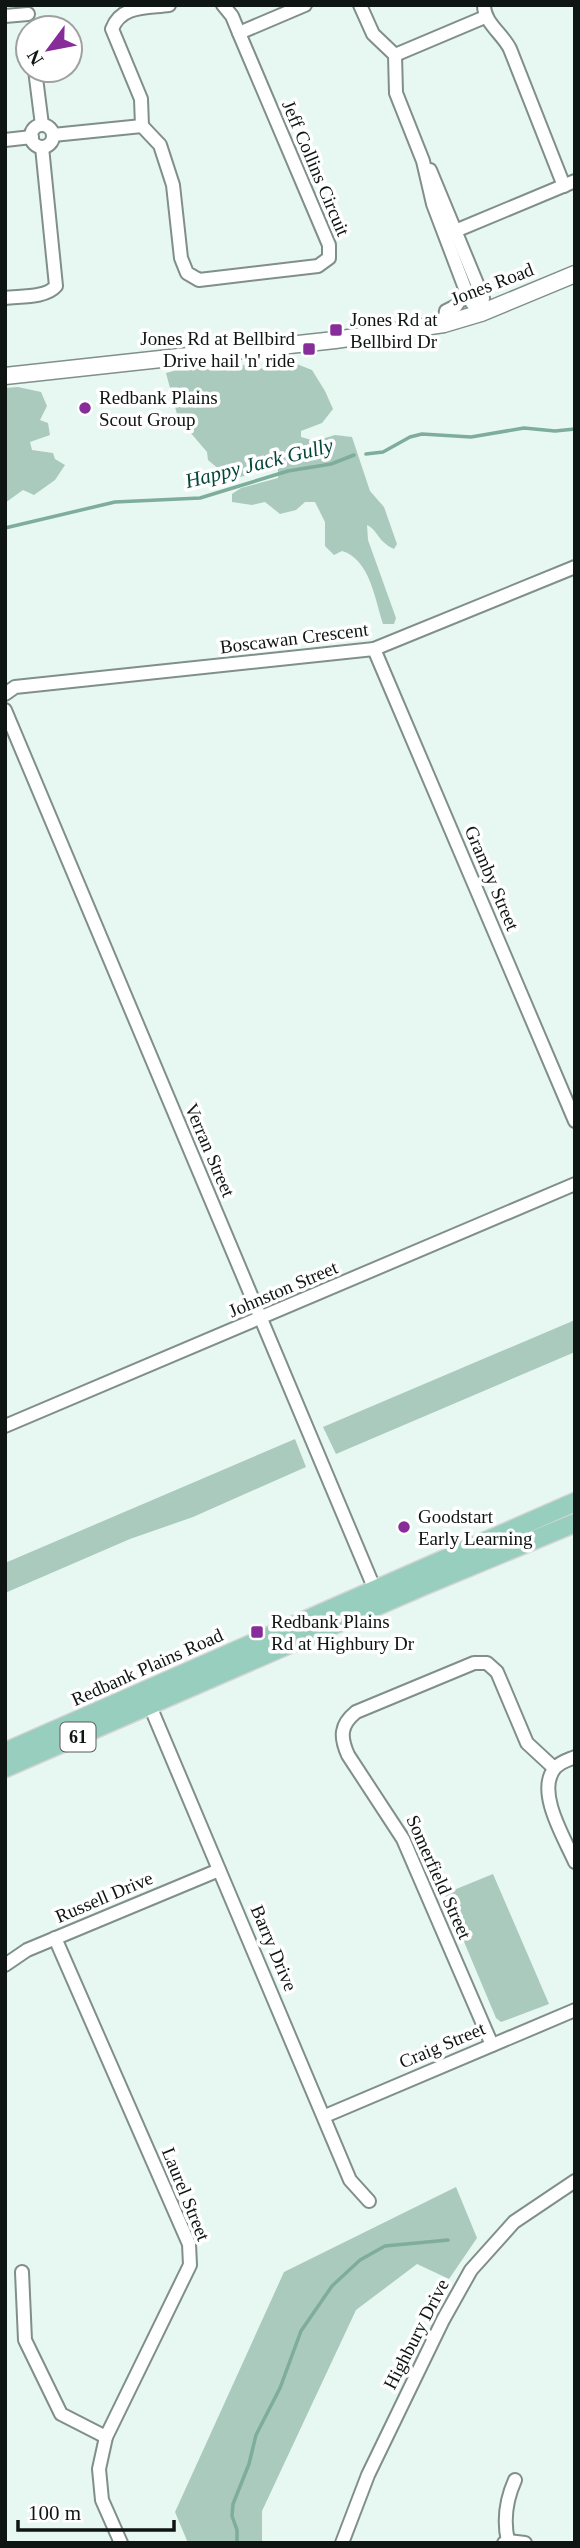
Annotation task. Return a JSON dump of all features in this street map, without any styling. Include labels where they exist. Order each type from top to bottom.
[{"type":"main road","name":"Redbank Plains Road","points":[[5,1768],[150,1706],[575,1502]]},
{"type":"main road","name":"Redbank Plains Road","points":[[5,1752],[378,1597],[575,1523]]},
{"type":"street","name":"Jeff Collins Circuit","points":[[169,5],[125,12],[116,18],[112,29],[141,99],[142,126],[159,145],[173,185],[181,258],[187,273],[200,279],[318,267],[329,258],[329,245],[232,16],[223,5]]},
{"type":"street","points":[[239,33],[305,5]]},
{"type":"street","points":[[360,5],[373,34],[395,55],[396,93],[423,161],[430,171],[466,291],[481,313]]},
{"type":"street","points":[[5,16],[28,10]]},
{"type":"street","points":[[395,55],[485,11],[505,38],[569,183],[450,234]]},
{"type":"street","points":[[37,84],[42,125]]},
{"type":"street","points":[[42,125],[50,129],[53,135],[51,142],[42,147]]},
{"type":"street","points":[[42,125],[34,129],[32,137],[36,144],[42,147]]},
{"type":"street","points":[[53,135],[142,126]]},
{"type":"street","points":[[5,140],[32,137]]},
{"type":"street","points":[[5,298],[44,293],[52,291],[56,286],[42,147]]},
{"type":"street","points":[[450,234],[483,298],[481,313]]},
{"type":"street","name":"Jones Road","points":[[5,376],[335,340],[444,324],[481,313],[575,274]]},
{"type":"street","points":[[444,324],[446,311],[456,306],[466,291]]},
{"type":"street","name":"Boscawan Crescent","points":[[5,694],[15,687],[374,649],[575,568]]},
{"type":"street","name":"Gramby Street","points":[[374,649],[575,1121]]},
{"type":"street","name":"Verran Street","points":[[5,710],[378,1597]]},
{"type":"street","name":"Johnston Street","points":[[5,1426],[575,1184]]},
{"type":"street","name":"Somerfield Street","points":[[492,2045],[402,1839],[348,1755],[342,1741],[342,1730],[347,1719],[356,1712],[474,1662],[487,1662],[497,1672],[527,1743],[554,1768]]},
{"type":"street","name":"Barry Drive","points":[[150,1706],[350,2180],[369,2201]]},
{"type":"street","points":[[575,1757],[554,1768],[548,1779],[548,1798],[575,1862]]},
{"type":"street","name":"Russell Drive","points":[[5,1965],[27,1950],[219,1870]]},
{"type":"street","name":"Laurel Street","points":[[55,1938],[189,2244],[190,2265],[106,2437],[99,2469],[102,2500],[121,2543]]},
{"type":"street","name":"Craig Street","points":[[325,2116],[575,2010]]},
{"type":"street","name":"Highbury Drive","points":[[342,2543],[374,2463],[443,2320],[471,2270],[514,2222],[575,2181]]},
{"type":"street","points":[[22,2272],[25,2340],[61,2414],[106,2437]]},
{"type":"street","points":[[515,2480],[508,2495],[506,2542],[524,2543]]},
{"type":"green space","points":[[289,361],[312,370],[333,409],[322,423],[301,431],[301,437],[315,441],[335,435],[352,437],[370,491],[384,507],[397,544],[394,549],[388,546],[367,525],[368,540],[396,618],[394,624],[383,624],[370,581],[359,562],[342,551],[334,555],[325,546],[325,522],[315,502],[305,502],[296,510],[280,514],[265,502],[252,505],[232,502],[232,494],[241,488],[278,478],[278,467],[274,463],[268,463],[255,473],[240,477],[220,470],[208,460],[207,452],[178,418],[166,373],[197,365],[234,362],[255,369],[279,367]]},
{"type":"green space","points":[[18,387],[41,392],[47,406],[40,420],[48,423],[50,435],[30,442],[32,450],[53,453],[55,459],[65,465],[55,480],[34,495],[23,490],[5,503],[5,388]]},
{"type":"green space","points":[[575,1320],[575,1352],[336,1454],[323,1427]]},
{"type":"green space","points":[[295,1439],[306,1467],[193,1517],[130,1539],[5,1593],[5,1563]]},
{"type":"green space","points":[[493,1874],[549,2004],[501,2022],[496,2018],[444,1894]]},
{"type":"green space","points":[[456,2187],[477,2238],[449,2279],[417,2264],[356,2310],[262,2511],[262,2543],[188,2543],[175,2512],[284,2272]]},
{"type":"waterway","name":"Happy Jack Gully","points":[[366,454],[383,452],[410,437],[422,434],[471,437],[524,428],[555,431],[575,429]]},
{"type":"waterway","name":"Happy Jack Gully","points":[[5,528],[115,502],[200,498],[288,471],[331,464],[354,455]]},
{"type":"waterway","points":[[237,2543],[237,2530],[232,2516],[233,2504],[249,2464],[256,2435],[280,2388],[301,2331],[332,2286],[360,2260],[385,2246],[448,2240]]},
{"type":"place","name":"Jones Rd at Bellbird Dr","points":[[336,330]]},
{"type":"place","name":"Jones Rd at Bellbird Drive hail 'n' ride","points":[[309,349]]},
{"type":"place","name":"Redbank Plains Scout Group","points":[[85,408]]},
{"type":"place","name":"Goodstart Early Learning","points":[[404,1527]]},
{"type":"place","name":"Redbank Plains Rd at Highbury Dr","points":[[257,1632]]}]
